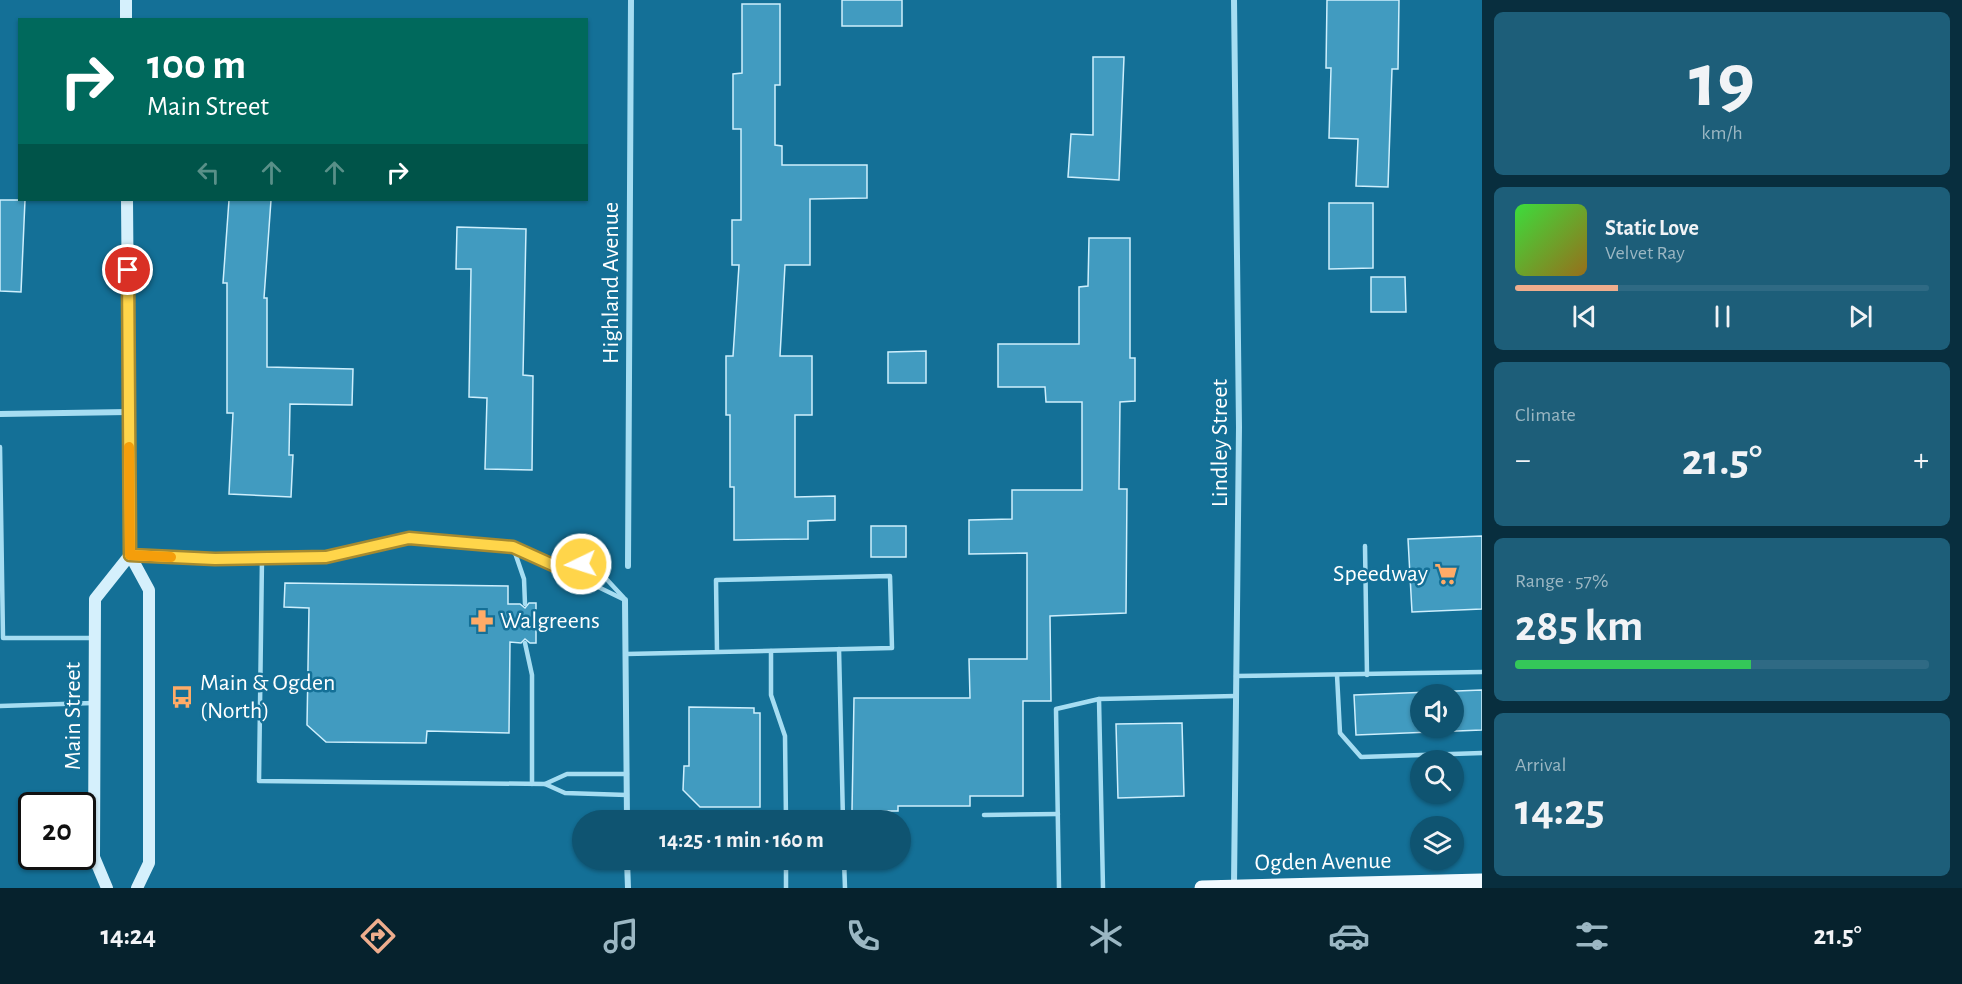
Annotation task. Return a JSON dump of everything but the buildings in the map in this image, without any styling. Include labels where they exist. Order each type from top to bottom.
[{"type":"main road","points":[[126,0],[126,18]]},
{"type":"main road","points":[[128,201],[130,555],[149,590],[149,863],[137,888]]},
{"type":"main road","name":"Main Street","points":[[106,888],[94,857],[95,600],[130,555]]},
{"type":"main road","name":"Ogden Avenue","points":[[1202,888],[1340,886],[1482,880]]},
{"type":"street","name":"Highland Avenue","points":[[628,566],[631,0]]},
{"type":"street","name":"Lindley Street","points":[[1234,0],[1238,357],[1234,886]]},
{"type":"street","points":[[0,414],[129,412]]},
{"type":"street","points":[[625,600],[627,810]]},
{"type":"street","points":[[627,870],[628,888]]},
{"type":"lane","points":[[0,447],[3,638],[94,638]]},
{"type":"lane","points":[[130,555],[215,559],[326,557],[409,538],[513,547],[555,566],[572,580],[592,584],[625,600]]},
{"type":"lane","points":[[1365,546],[1366,675]]},
{"type":"lane","points":[[513,547],[524,579],[525,604]]},
{"type":"lane","points":[[262,558],[259,781],[546,784],[565,793],[627,795]]},
{"type":"lane","points":[[555,566],[574,561],[598,570],[625,600]]},
{"type":"lane","points":[[626,654],[771,651],[892,648],[890,576],[716,580],[717,652]]},
{"type":"lane","points":[[525,643],[532,675],[532,784]]},
{"type":"lane","points":[[839,649],[843,810]]},
{"type":"lane","points":[[771,651],[771,695],[785,736],[786,810]]},
{"type":"lane","points":[[1236,676],[1482,672]]},
{"type":"lane","points":[[1337,675],[1340,733],[1361,756],[1482,753]]},
{"type":"lane","points":[[1059,888],[1056,709],[1099,699],[1236,696]]},
{"type":"lane","points":[[1099,699],[1103,888]]},
{"type":"lane","points":[[0,706],[94,703]]},
{"type":"lane","points":[[546,784],[567,774],[627,774]]},
{"type":"lane","points":[[984,815],[1058,814]]},
{"type":"lane","points":[[786,870],[786,888]]},
{"type":"lane","points":[[844,870],[844,888]]},
{"type":"slow traffic","points":[[129,447],[130,555],[171,557]]},
{"type":"place","name":"Speedway","points":[[1446,574]]},
{"type":"place","name":"Walgreens","points":[[482,621]]},
{"type":"place","name":"Main & Ogden (North)","points":[[182,697]]},
{"type":"route","points":[[128,270],[130,555],[215,559],[326,557],[409,538],[513,547],[555,566],[574,561],[581,564]]}]
